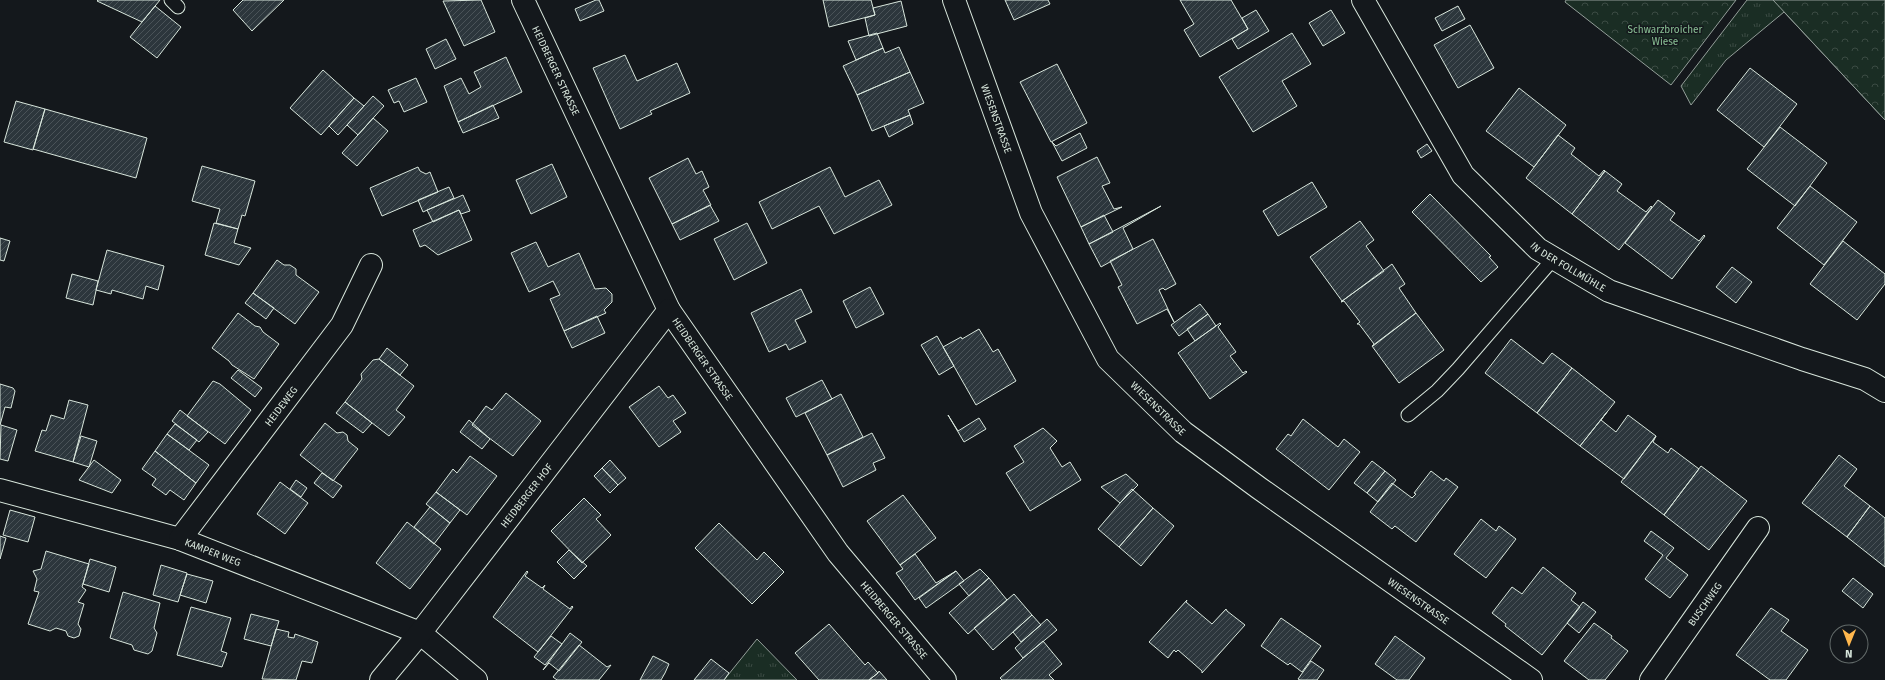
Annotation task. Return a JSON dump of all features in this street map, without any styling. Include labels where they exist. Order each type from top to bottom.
[{"type":"street","name":"HEIDBERGER STRASSE","points":[[523,0],[669,310],[838,553],[945,680]]},
{"type":"street","name":"WIESENSTRASSE","points":[[954,0],[1031,213],[1108,359],[1190,437],[1259,488],[1531,680]]},
{"type":"street","name":"IN DER FOLLMÜHLE","points":[[1363,0],[1464,175],[1538,249],[1609,291],[1802,360],[1865,379],[1885,391]]},
{"type":"street","name":"HEIDEWEG","points":[[180,539],[342,325],[371,266]]},
{"type":"street","name":"HEIDBERGER HOF","points":[[381,680],[420,633],[669,310]]},
{"type":"street","name":"KAMPER WEG","points":[[0,490],[180,539],[420,633]]},
{"type":"street","name":"BUSCHWEG","points":[[1651,680],[1758,528]]},
{"type":"street","points":[[420,633],[476,680]]},
{"type":"lane","points":[[1408,415],[1437,391],[1458,369],[1554,258]]},
{"type":"green space","name":"Schwarzbroicher Wiese","points":[[1566,0],[1736,0],[1671,85],[1565,2]]},
{"type":"green space","points":[[1747,0],[1885,0],[1885,120],[1784,12],[1726,60],[1691,105],[1681,86]]},
{"type":"green space","points":[[1773,0],[1885,0],[1885,120]]},
{"type":"green space","points":[[757,639],[797,680],[724,680]]},
{"type":"building","points":[[160,0],[142,22],[97,1]]},
{"type":"building","points":[[243,0],[284,0],[252,31],[233,10]]},
{"type":"building","points":[[481,0],[495,32],[464,46],[443,1]]},
{"type":"building","points":[[599,0],[604,11],[580,21],[575,9]]},
{"type":"building","points":[[823,0],[871,0],[875,15],[829,27]]},
{"type":"building","points":[[1005,0],[1048,0],[1050,4],[1014,20]]},
{"type":"building","points":[[1180,0],[1231,0],[1248,29],[1200,57],[1184,30],[1194,24]]},
{"type":"building","points":[[901,1],[907,26],[869,36],[865,18],[875,15],[873,8]]},
{"type":"building","points":[[155,6],[181,27],[157,58],[130,37]]},
{"type":"building","points":[[1458,6],[1465,19],[1442,31],[1435,18]]},
{"type":"building","points":[[1256,10],[1269,31],[1238,49],[1232,39],[1248,29],[1242,18]]},
{"type":"building","points":[[1331,10],[1345,33],[1323,46],[1309,23]]},
{"type":"building","points":[[1470,25],[1494,68],[1458,88],[1434,45]]},
{"type":"building","points":[[877,33],[883,48],[856,60],[848,41]]},
{"type":"building","points":[[1292,33],[1311,64],[1282,81],[1297,106],[1253,132],[1219,77]]},
{"type":"building","points":[[446,39],[456,59],[435,69],[426,49]]},
{"type":"building","points":[[899,47],[910,72],[857,95],[843,66],[883,48],[885,53]]},
{"type":"building","points":[[625,55],[637,81],[677,63],[690,93],[650,111],[652,114],[620,129],[593,68]]},
{"type":"building","points":[[506,57],[522,92],[458,122],[444,86],[461,78],[469,94],[481,87],[474,72]]},
{"type":"building","points":[[1057,64],[1087,123],[1051,142],[1020,82]]},
{"type":"building","points":[[1750,68],[1797,104],[1764,147],[1717,110]]},
{"type":"building","points":[[323,70],[354,98],[321,135],[290,108]]},
{"type":"building","points":[[910,72],[924,103],[908,110],[910,115],[872,131],[857,95]]},
{"type":"building","points":[[416,78],[427,102],[404,112],[399,101],[394,103],[388,90]]},
{"type":"building","points":[[1519,88],[1566,125],[1534,167],[1486,131]]},
{"type":"building","points":[[373,96],[384,106],[358,135],[347,125]]},
{"type":"building","points":[[354,98],[364,106],[338,135],[329,126]]},
{"type":"building","points":[[16,101],[45,109],[33,150],[4,142]]},
{"type":"building","points":[[493,105],[499,118],[463,133],[458,122]]},
{"type":"building","points":[[45,109],[147,138],[136,178],[33,149]]},
{"type":"building","points":[[910,115],[913,124],[889,137],[884,126]]},
{"type":"building","points":[[373,118],[388,131],[357,166],[342,153]]},
{"type":"building","points":[[1780,127],[1827,163],[1795,206],[1747,169]]},
{"type":"building","points":[[1080,133],[1087,148],[1062,161],[1052,142],[1056,146]]},
{"type":"building","points":[[1558,135],[1575,148],[1571,154],[1599,176],[1604,170],[1605,171],[1572,214],[1526,178]]},
{"type":"building","points":[[1427,144],[1432,151],[1421,158],[1417,151]]},
{"type":"building","points":[[1097,157],[1110,183],[1102,186],[1114,209],[1122,207],[1081,227],[1057,177]]},
{"type":"building","points":[[688,158],[696,174],[702,171],[709,187],[703,190],[711,205],[672,224],[649,178]]},
{"type":"building","points":[[552,164],[567,197],[531,214],[516,180]]},
{"type":"building","points":[[202,166],[255,181],[245,216],[242,215],[238,229],[216,223],[220,209],[192,201]]},
{"type":"building","points":[[418,167],[420,171],[426,174],[430,172],[438,192],[382,216],[370,188]]},
{"type":"building","points":[[830,167],[845,197],[879,180],[892,205],[834,234],[819,206],[772,229],[759,202]]},
{"type":"building","points":[[1605,171],[1622,184],[1617,191],[1646,212],[1651,206],[1652,207],[1619,250],[1572,214]]},
{"type":"building","points":[[1312,182],[1327,207],[1278,236],[1263,211]]},
{"type":"building","points":[[1810,186],[1857,222],[1824,265],[1777,228]]},
{"type":"building","points":[[449,187],[454,198],[423,212],[418,200]]},
{"type":"building","points":[[1430,194],[1491,256],[1489,257],[1498,267],[1481,282],[1412,212]]},
{"type":"building","points":[[463,195],[470,211],[461,214],[459,210],[433,222],[427,210]]},
{"type":"building","points":[[1658,200],[1675,213],[1670,220],[1699,241],[1704,235],[1705,236],[1672,279],[1625,243]]},
{"type":"building","points":[[710,205],[719,221],[680,240],[672,224]]},
{"type":"building","points":[[1161,206],[1123,228],[1133,249],[1101,267],[1089,244]]},
{"type":"building","points":[[459,210],[472,240],[438,255],[425,245],[420,247],[413,230]]},
{"type":"building","points":[[1104,215],[1113,232],[1089,244],[1081,227]]},
{"type":"building","points":[[1360,221],[1374,240],[1366,246],[1384,271],[1342,301],[1310,257]]},
{"type":"building","points":[[214,223],[238,229],[234,243],[251,248],[239,265],[205,255]]},
{"type":"building","points":[[747,223],[767,263],[734,280],[714,239]]},
{"type":"building","points":[[0,238],[10,241],[4,261],[0,260]]},
{"type":"building","points":[[1153,239],[1176,284],[1165,290],[1163,288],[1159,290],[1174,322],[1167,309],[1137,324],[1118,287],[1122,285],[1110,261]]},
{"type":"building","points":[[1843,241],[1885,274],[1885,284],[1857,320],[1810,284]]},
{"type":"building","points":[[536,242],[548,267],[579,253],[595,289],[606,288],[612,294],[612,302],[604,310],[606,313],[564,331],[550,299],[560,295],[553,281],[529,292],[511,253]]},
{"type":"building","points":[[107,250],[164,266],[158,290],[146,286],[143,299],[112,290],[111,294],[96,290]]},
{"type":"building","points":[[277,260],[284,265],[290,265],[296,269],[296,275],[319,292],[295,324],[253,293]]},
{"type":"building","points":[[1392,264],[1405,284],[1399,288],[1416,313],[1373,346],[1374,344],[1359,324],[1357,324],[1360,322],[1344,301],[1341,302]]},
{"type":"building","points":[[1732,267],[1752,282],[1736,303],[1716,287]]},
{"type":"building","points":[[72,274],[98,281],[93,305],[66,298]]},
{"type":"building","points":[[870,287],[884,314],[856,328],[843,301]]},
{"type":"building","points":[[801,289],[812,312],[795,320],[806,342],[789,350],[786,344],[769,352],[751,313]]},
{"type":"building","points":[[253,293],[274,308],[266,319],[245,303]]},
{"type":"building","points":[[1200,304],[1208,314],[1179,336],[1171,325]]},
{"type":"building","points":[[238,313],[255,326],[260,327],[263,332],[279,344],[254,379],[232,365],[212,348]]},
{"type":"building","points":[[1416,313],[1444,350],[1399,383],[1372,346]]},
{"type":"building","points":[[1208,314],[1216,326],[1195,341],[1187,329]]},
{"type":"building","points":[[597,316],[605,333],[572,348],[564,331]]},
{"type":"building","points":[[1220,323],[1221,324],[1218,327],[1236,352],[1230,356],[1243,373],[1246,371],[1247,372],[1210,399],[1178,353]]},
{"type":"building","points":[[979,329],[993,352],[998,349],[1016,381],[976,405],[943,347],[961,337],[962,339]]},
{"type":"building","points":[[937,336],[954,366],[939,375],[921,345]]},
{"type":"building","points":[[1511,339],[1543,364],[1552,353],[1572,368],[1537,413],[1485,373]]},
{"type":"building","points":[[387,348],[408,365],[400,375],[379,359]]},
{"type":"building","points":[[379,359],[414,386],[396,410],[405,417],[389,436],[345,402],[362,379],[361,374],[373,360]]},
{"type":"building","points":[[1572,368],[1615,402],[1580,446],[1537,413]]},
{"type":"building","points":[[238,370],[262,388],[255,397],[231,378]]},
{"type":"building","points":[[822,380],[832,399],[796,417],[786,398]]},
{"type":"building","points":[[213,381],[220,384],[251,410],[225,444],[187,416]]},
{"type":"building","points":[[0,384],[13,388],[15,391],[11,408],[5,407],[0,425]]},
{"type":"building","points":[[659,386],[668,398],[673,395],[686,413],[673,421],[681,432],[659,447],[629,407]]},
{"type":"building","points":[[506,393],[541,421],[513,456],[472,425],[486,406],[492,410]]},
{"type":"building","points":[[841,394],[863,437],[827,455],[805,413]]},
{"type":"building","points":[[69,400],[88,405],[73,462],[35,451],[42,430],[46,431],[51,415],[64,419]]},
{"type":"building","points":[[345,402],[372,423],[363,433],[336,413]]},
{"type":"building","points":[[180,410],[208,432],[199,442],[172,421]]},
{"type":"building","points":[[1607,412],[1601,420],[1616,432],[1628,415],[1656,436],[1624,479],[1580,446]]},
{"type":"building","points":[[948,415],[958,431],[979,418],[986,429],[964,442]]},
{"type":"building","points":[[1303,419],[1338,447],[1344,439],[1360,452],[1329,490],[1276,449],[1288,434],[1291,436]]},
{"type":"building","points":[[469,420],[490,439],[482,449],[460,432]]},
{"type":"building","points":[[325,423],[337,433],[343,432],[347,435],[348,441],[358,449],[333,481],[300,455]]},
{"type":"building","points":[[175,424],[197,440],[189,450],[167,434]]},
{"type":"building","points":[[1,425],[17,430],[8,461],[0,459]]},
{"type":"building","points":[[1043,428],[1057,441],[1050,448],[1062,467],[1070,462],[1081,480],[1030,511],[1006,473],[1024,462],[1014,446]]},
{"type":"building","points":[[872,433],[885,458],[873,463],[876,470],[843,487],[827,455]]},
{"type":"building","points":[[167,434],[209,465],[196,483],[155,451]]},
{"type":"building","points":[[81,436],[97,441],[89,467],[73,462]]},
{"type":"building","points":[[1656,436],[1653,442],[1668,453],[1671,448],[1699,469],[1664,515],[1621,482]]},
{"type":"building","points":[[155,451],[196,483],[184,500],[170,490],[166,495],[152,485],[156,479],[142,469]]},
{"type":"building","points":[[1839,455],[1857,469],[1844,486],[1870,506],[1847,537],[1802,503]]},
{"type":"building","points":[[470,456],[497,476],[467,515],[436,492],[453,469],[457,473]]},
{"type":"building","points":[[94,460],[121,480],[112,493],[79,480]]},
{"type":"building","points":[[610,460],[626,478],[618,485],[602,468]]},
{"type":"building","points":[[1372,461],[1385,471],[1367,493],[1354,483]]},
{"type":"building","points":[[1701,466],[1747,501],[1709,550],[1664,515]]},
{"type":"building","points":[[602,468],[618,485],[610,493],[594,476]]},
{"type":"building","points":[[1385,471],[1396,480],[1378,502],[1367,493]]},
{"type":"building","points":[[1431,471],[1444,481],[1446,478],[1458,487],[1416,542],[1395,526],[1392,529],[1370,512],[1392,483],[1412,498],[1416,494],[1414,493]]},
{"type":"building","points":[[322,473],[342,486],[333,498],[314,483]]},
{"type":"building","points":[[1126,474],[1138,485],[1120,503],[1101,487]]},
{"type":"building","points":[[296,480],[307,488],[301,497],[290,489]]},
{"type":"building","points":[[280,482],[308,503],[285,534],[257,514]]},
{"type":"building","points":[[1132,489],[1153,508],[1119,547],[1098,529]]},
{"type":"building","points":[[436,492],[460,510],[450,523],[426,504]]},
{"type":"building","points":[[903,495],[936,538],[900,565],[867,521]]},
{"type":"building","points":[[584,498],[601,515],[596,519],[611,535],[582,563],[551,531]]},
{"type":"building","points":[[1870,506],[1885,518],[1885,567],[1847,537]]},
{"type":"building","points":[[430,507],[450,523],[434,544],[414,527]]},
{"type":"building","points":[[1153,508],[1174,526],[1141,566],[1119,547]]},
{"type":"building","points":[[10,510],[35,517],[28,542],[3,535]]},
{"type":"building","points":[[1481,519],[1496,531],[1499,526],[1516,539],[1486,578],[1454,554]]},
{"type":"building","points":[[407,522],[441,549],[410,589],[376,563]]},
{"type":"building","points":[[719,523],[757,560],[764,552],[784,572],[752,604],[695,548]]},
{"type":"building","points":[[1651,531],[1674,548],[1666,558],[1688,575],[1670,598],[1645,579],[1663,555],[1644,541]]},
{"type":"building","points":[[0,536],[6,538],[0,559]]},
{"type":"building","points":[[569,550],[587,566],[574,579],[557,562]]},
{"type":"building","points":[[46,551],[89,564],[82,587],[86,590],[78,602],[84,604],[78,624],[81,629],[79,636],[74,638],[68,636],[66,631],[56,628],[50,631],[28,624],[39,592],[34,591],[37,579],[33,571],[41,569]]},
{"type":"building","points":[[915,554],[936,583],[956,571],[915,600],[896,573],[903,569],[900,565]]},
{"type":"building","points":[[90,559],[116,567],[109,592],[83,584]]},
{"type":"building","points":[[161,565],[187,573],[178,602],[153,595]]},
{"type":"building","points":[[1543,567],[1576,593],[1571,600],[1580,607],[1542,655],[1505,626],[1506,624],[1492,613],[1512,587],[1522,594]]},
{"type":"building","points":[[980,569],[989,578],[969,596],[959,584]]},
{"type":"building","points":[[527,571],[528,572],[525,576],[542,588],[545,585],[543,589],[570,609],[572,606],[573,607],[538,652],[493,617]]},
{"type":"building","points":[[956,571],[964,581],[926,608],[919,598]]},
{"type":"building","points":[[187,574],[213,581],[206,603],[180,595]]},
{"type":"building","points":[[989,578],[1007,600],[968,634],[949,613]]},
{"type":"building","points":[[1853,578],[1873,594],[1863,608],[1842,591]]},
{"type":"building","points":[[123,592],[160,603],[154,628],[157,633],[152,651],[148,654],[134,650],[132,645],[110,638]]},
{"type":"building","points":[[1014,594],[1032,615],[993,650],[974,628]]},
{"type":"building","points":[[1187,600],[1186,602],[1212,624],[1226,609],[1245,625],[1202,673],[1202,671],[1178,650],[1176,652],[1174,650],[1168,658],[1149,642]]},
{"type":"building","points":[[1583,602],[1596,612],[1579,633],[1567,623]]},
{"type":"building","points":[[191,607],[231,618],[221,651],[227,653],[222,667],[177,655]]},
{"type":"building","points":[[1771,608],[1789,620],[1781,631],[1808,650],[1786,680],[1770,680],[1736,655]]},
{"type":"building","points":[[251,614],[279,621],[271,646],[244,639]]},
{"type":"building","points":[[1032,615],[1041,625],[1021,642],[1013,632]]},
{"type":"building","points":[[1281,618],[1321,646],[1302,672],[1290,663],[1288,665],[1261,646]]},
{"type":"building","points":[[1047,619],[1057,630],[1023,658],[1015,648]]},
{"type":"building","points":[[1594,623],[1612,636],[1611,638],[1628,651],[1605,680],[1589,680],[1564,661]]},
{"type":"building","points":[[829,624],[865,665],[868,662],[878,673],[869,680],[819,680],[795,653]]},
{"type":"building","points":[[276,629],[289,632],[288,637],[294,638],[295,634],[318,642],[312,663],[302,661],[296,680],[262,679]]},
{"type":"building","points":[[570,633],[582,642],[559,671],[549,663],[543,670]]},
{"type":"building","points":[[551,636],[562,644],[545,665],[534,657]]},
{"type":"building","points":[[1395,636],[1425,658],[1409,680],[1397,680],[1375,664]]},
{"type":"building","points":[[1043,641],[1062,664],[1049,675],[1054,680],[1002,680],[1000,678]]},
{"type":"building","points":[[579,645],[607,667],[611,665],[599,680],[557,680],[553,677]]},
{"type":"building","points":[[653,656],[669,664],[665,673],[661,680],[640,680]]},
{"type":"building","points":[[711,659],[729,673],[724,680],[694,680]]},
{"type":"building","points":[[1311,661],[1324,670],[1317,680],[1298,679]]},
{"type":"building","points":[[879,671],[887,680],[869,680],[878,673]]}]
